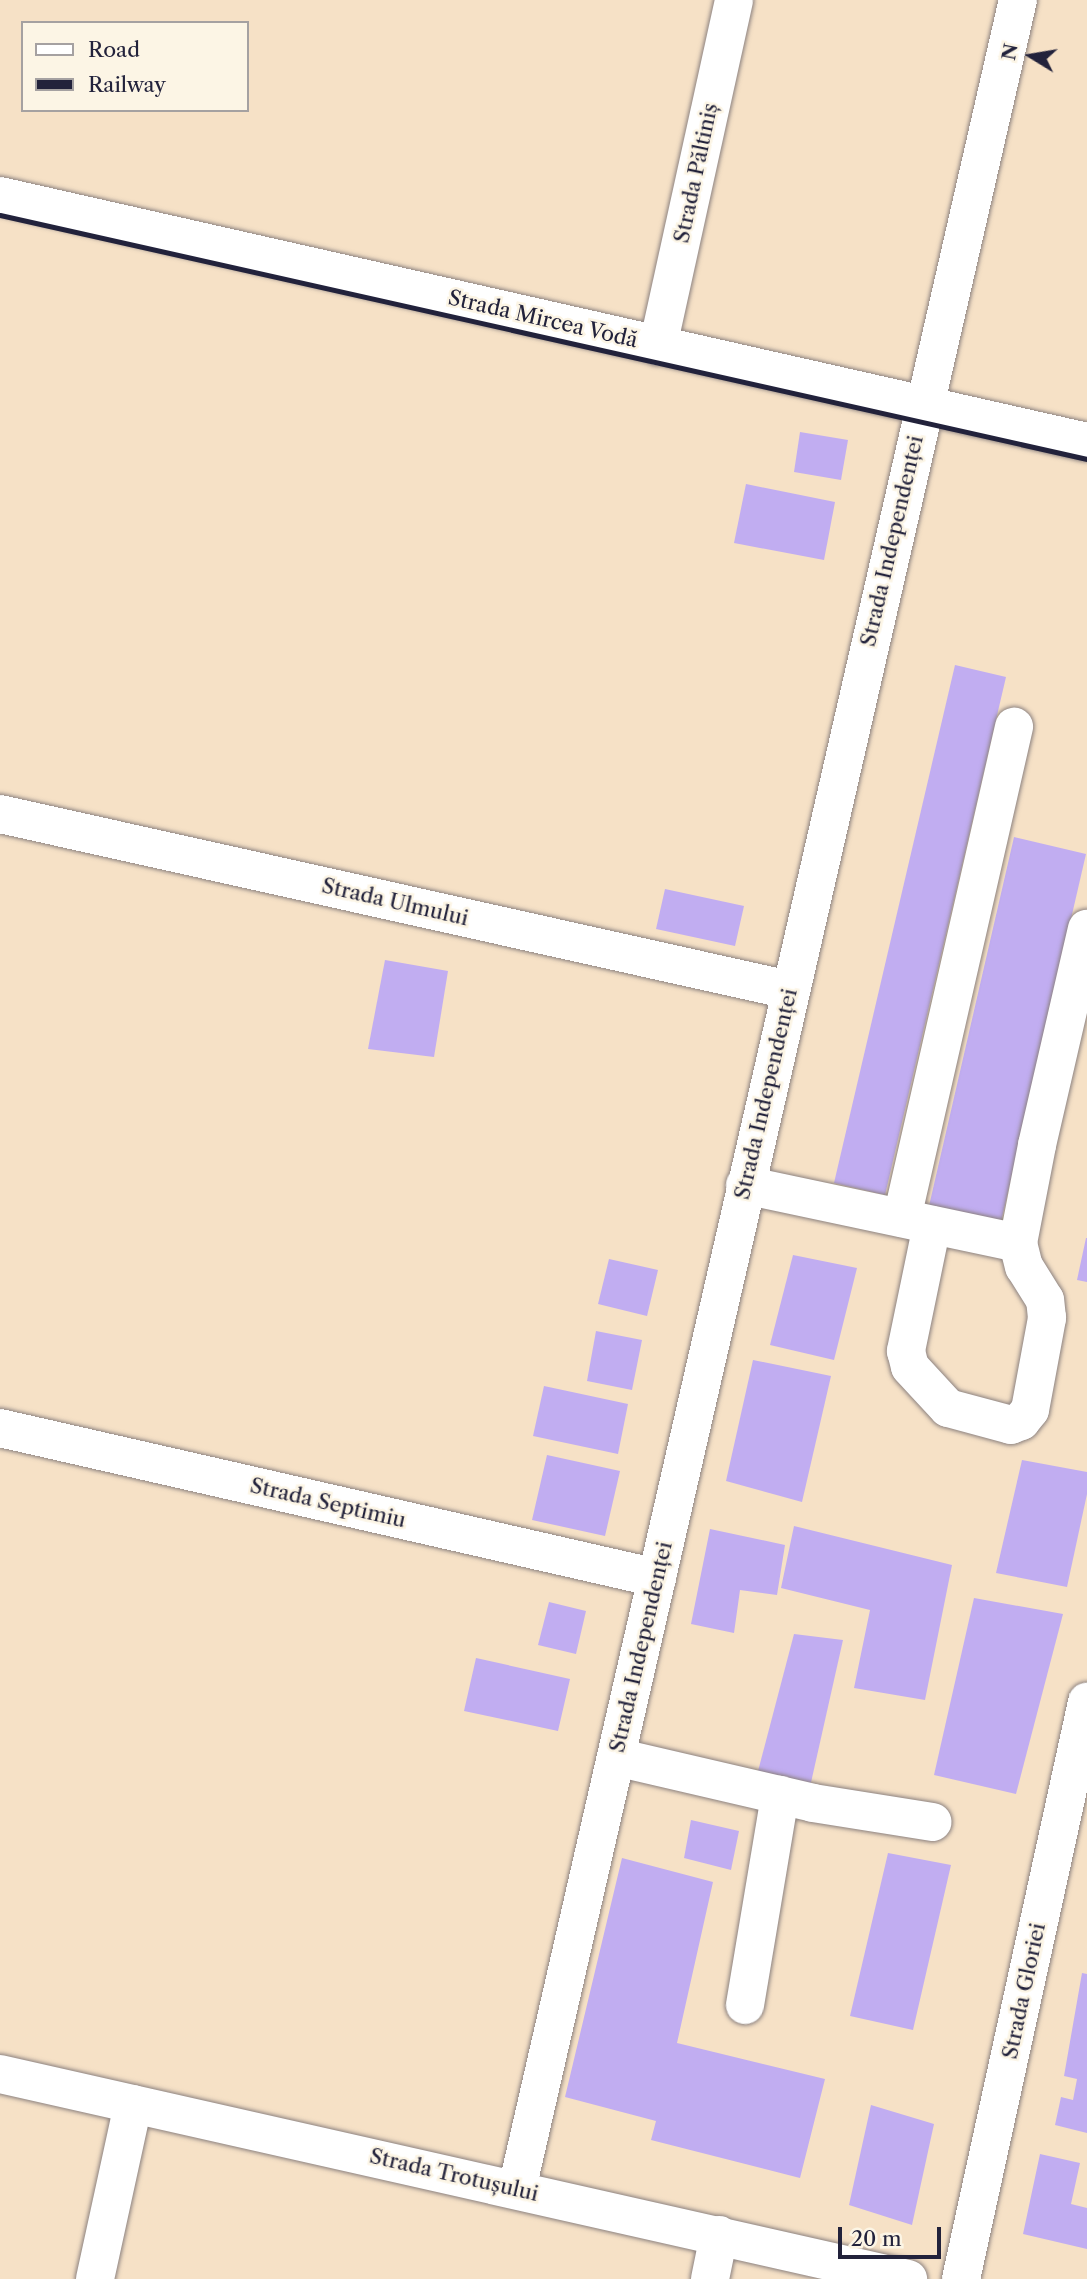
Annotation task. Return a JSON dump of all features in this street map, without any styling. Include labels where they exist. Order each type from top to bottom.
[{"type":"street","name":"Strada Păltiniș","points":[[658,346],[734,0]]},
{"type":"street","name":"Strada Independenței","points":[[517,2189],[789,990],[1018,0]]},
{"type":"street","name":"Strada Mircea Vodă","points":[[0,196],[1087,442]]},
{"type":"street","points":[[1014,727],[917,1222],[906,1351],[910,1367],[948,1408],[1011,1425],[1021,1421],[1030,1410],[1047,1318],[1045,1300],[1024,1267],[1018,1243],[1087,929]]},
{"type":"street","name":"Strada Ulmului","points":[[0,814],[789,990]]},
{"type":"street","points":[[746,1185],[1018,1243]]},
{"type":"street","name":"Strada Septimiu","points":[[0,1428],[657,1578]]},
{"type":"street","name":"Strada Gloriei","points":[[961,2279],[1087,1702]]},
{"type":"street","points":[[616,1757],[780,1795],[933,1822]]},
{"type":"street","points":[[745,2005],[780,1795]]},
{"type":"street","name":"Strada Trotușului","points":[[0,2074],[908,2279]]},
{"type":"street","points":[[95,2279],[133,2104]]},
{"type":"street","points":[[710,2279],[719,2235]]},
{"type":"building","points":[[800,432],[848,440],[841,480],[794,472]]},
{"type":"building","points":[[746,484],[835,502],[824,560],[734,543]]},
{"type":"building","points":[[955,665],[1006,677],[885,1195],[834,1183]]},
{"type":"building","points":[[1014,837],[1086,854],[1001,1222],[929,1206]]},
{"type":"building","points":[[665,889],[744,906],[735,946],[656,929]]},
{"type":"building","points":[[385,960],[448,971],[434,1057],[368,1049]]},
{"type":"building","points":[[1087,1238],[1087,1282],[1077,1280]]},
{"type":"building","points":[[793,1255],[857,1268],[834,1360],[770,1345]]},
{"type":"building","points":[[609,1259],[658,1270],[647,1316],[598,1304]]},
{"type":"building","points":[[596,1331],[642,1340],[632,1390],[587,1381]]},
{"type":"building","points":[[753,1360],[831,1376],[802,1502],[726,1481]]},
{"type":"building","points":[[544,1386],[628,1404],[618,1454],[533,1436]]},
{"type":"building","points":[[547,1455],[620,1471],[605,1536],[532,1520]]},
{"type":"building","points":[[1022,1460],[1087,1472],[1087,1494],[1067,1587],[996,1573]]},
{"type":"building","points":[[794,1526],[952,1565],[925,1700],[854,1688],[870,1610],[781,1588]]},
{"type":"building","points":[[710,1529],[785,1545],[777,1595],[740,1590],[734,1633],[691,1624]]},
{"type":"building","points":[[974,1598],[1063,1614],[1016,1794],[934,1775]]},
{"type":"building","points":[[549,1602],[586,1611],[576,1654],[538,1645]]},
{"type":"building","points":[[794,1634],[843,1640],[810,1787],[757,1775]]},
{"type":"building","points":[[476,1658],[570,1679],[558,1731],[464,1711]]},
{"type":"building","points":[[691,1820],[739,1831],[731,1870],[684,1858]]},
{"type":"building","points":[[888,1853],[951,1865],[913,2030],[850,2016]]},
{"type":"building","points":[[622,1858],[713,1882],[677,2043],[825,2079],[800,2178],[651,2140],[656,2121],[565,2097]]},
{"type":"building","points":[[1082,1973],[1087,1974],[1087,2133],[1055,2125],[1061,2097],[1073,2100],[1077,2079],[1064,2076]]},
{"type":"building","points":[[871,2105],[934,2124],[912,2225],[849,2205]]},
{"type":"building","points":[[1040,2154],[1080,2163],[1071,2204],[1087,2208],[1087,2249],[1023,2234]]},
{"type":"railway","points":[[0,215],[1087,459]]}]
